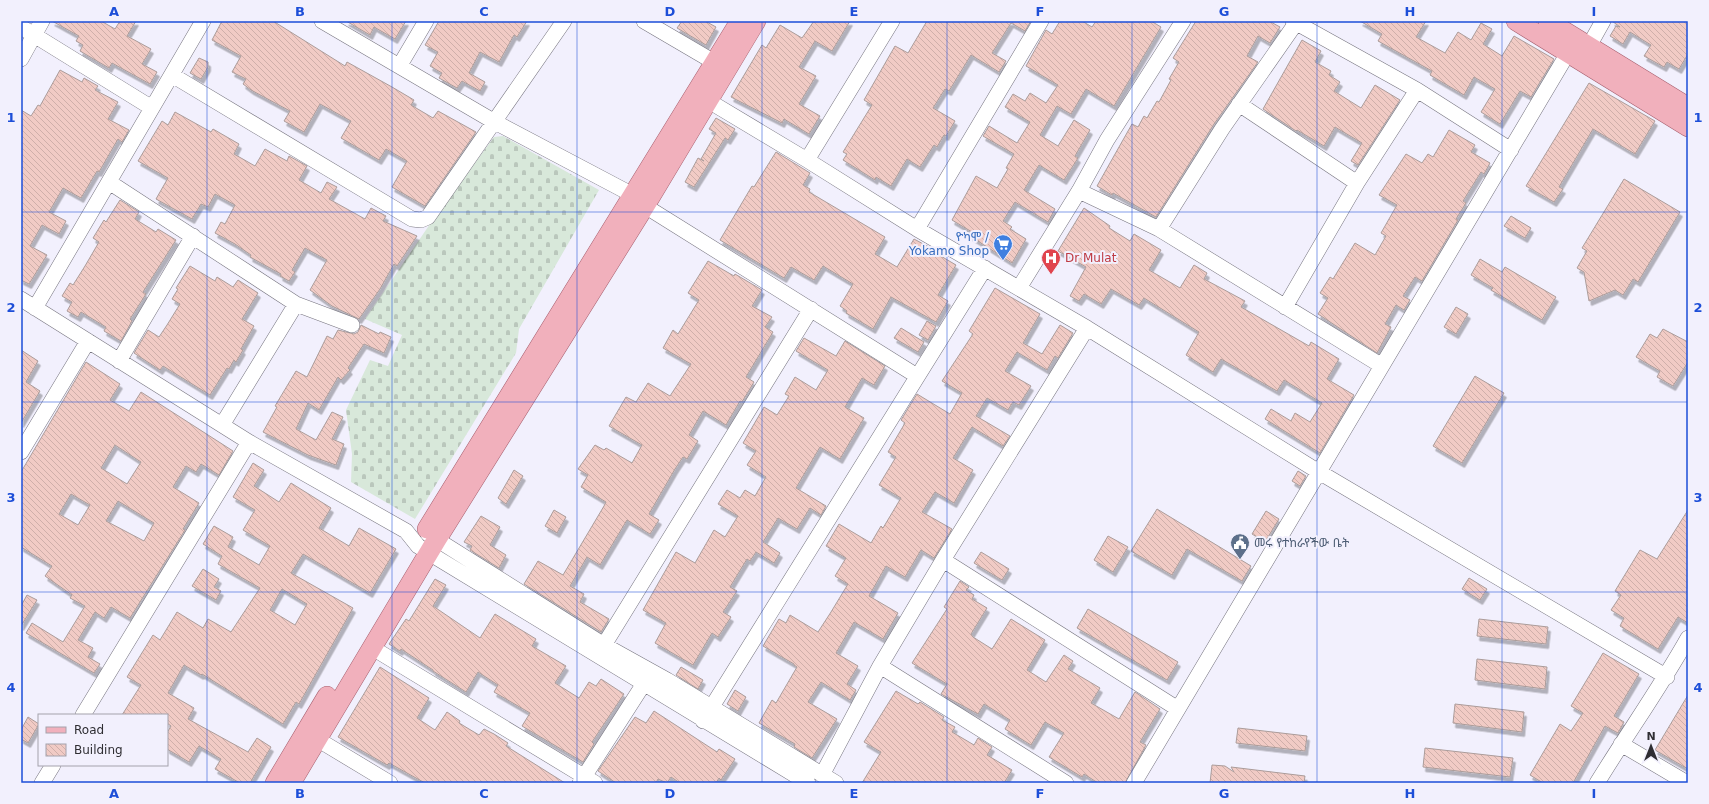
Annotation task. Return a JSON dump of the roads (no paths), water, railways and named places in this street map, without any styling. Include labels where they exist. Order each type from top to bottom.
[{"type":"main road","points":[[639,200],[714,62],[740,21]]},
{"type":"main road","points":[[275,783],[427,543],[639,200],[707,100],[756,21]]},
{"type":"main road","points":[[1516,21],[1688,127]]},
{"type":"main road","points":[[1548,21],[1688,107]]},
{"type":"main road","points":[[291,783],[371,647],[427,543]]},
{"type":"street","points":[[21,59],[27,30],[42,21]]},
{"type":"street","points":[[35,308],[203,21]]},
{"type":"street","points":[[322,21],[400,65],[493,122],[639,200],[917,376]]},
{"type":"street","points":[[400,65],[426,21]]},
{"type":"street","points":[[172,75],[417,220],[428,217],[564,21]]},
{"type":"street","points":[[644,21],[714,62]]},
{"type":"street","points":[[807,160],[892,21]]},
{"type":"street","points":[[917,229],[1041,21]]},
{"type":"street","points":[[1019,288],[1107,140],[1156,66],[1183,21]]},
{"type":"street","points":[[1134,783],[1568,53],[1589,46],[1603,21]]},
{"type":"street","points":[[1159,229],[1239,104],[1295,22],[1417,90],[1511,150]]},
{"type":"street","points":[[27,30],[152,108]]},
{"type":"street","points":[[1285,307],[1357,183],[1417,90]]},
{"type":"street","points":[[707,100],[807,160],[917,229],[1087,328],[1319,472],[1667,676]]},
{"type":"street","points":[[1239,104],[1357,183]]},
{"type":"street","points":[[109,182],[296,304],[352,325]]},
{"type":"street","points":[[1078,191],[1159,229],[1382,366]]},
{"type":"street","points":[[119,361],[193,236]]},
{"type":"street","points":[[703,721],[985,268]]},
{"type":"street","points":[[21,299],[222,426],[712,707],[836,783]]},
{"type":"street","points":[[222,426],[296,304]]},
{"type":"street","points":[[604,646],[811,309]]},
{"type":"street","points":[[822,774],[880,666],[943,560],[1087,328]]},
{"type":"street","points":[[21,452],[88,340]]},
{"type":"street","points":[[85,714],[249,442]]},
{"type":"street","points":[[427,543],[643,684],[808,783]]},
{"type":"street","points":[[943,560],[1178,709]]},
{"type":"street","points":[[1598,783],[1621,744],[1667,676],[1688,638]]},
{"type":"street","points":[[371,647],[587,781],[643,684]]},
{"type":"street","points":[[880,666],[1066,783]]},
{"type":"street","points":[[318,739],[390,783]]},
{"type":"street","points":[[1621,744],[1687,783]]},
{"type":"street","points":[[42,783],[52,766]]},
{"type":"place","name":"ዮካሞ / Yokamo Shop","points":[[1003,261]]},
{"type":"place","name":"Dr Mulat","points":[[1051,275]]},
{"type":"place","name":"መሩ የተከራየችው ቤት","points":[[1240,560]]}]
